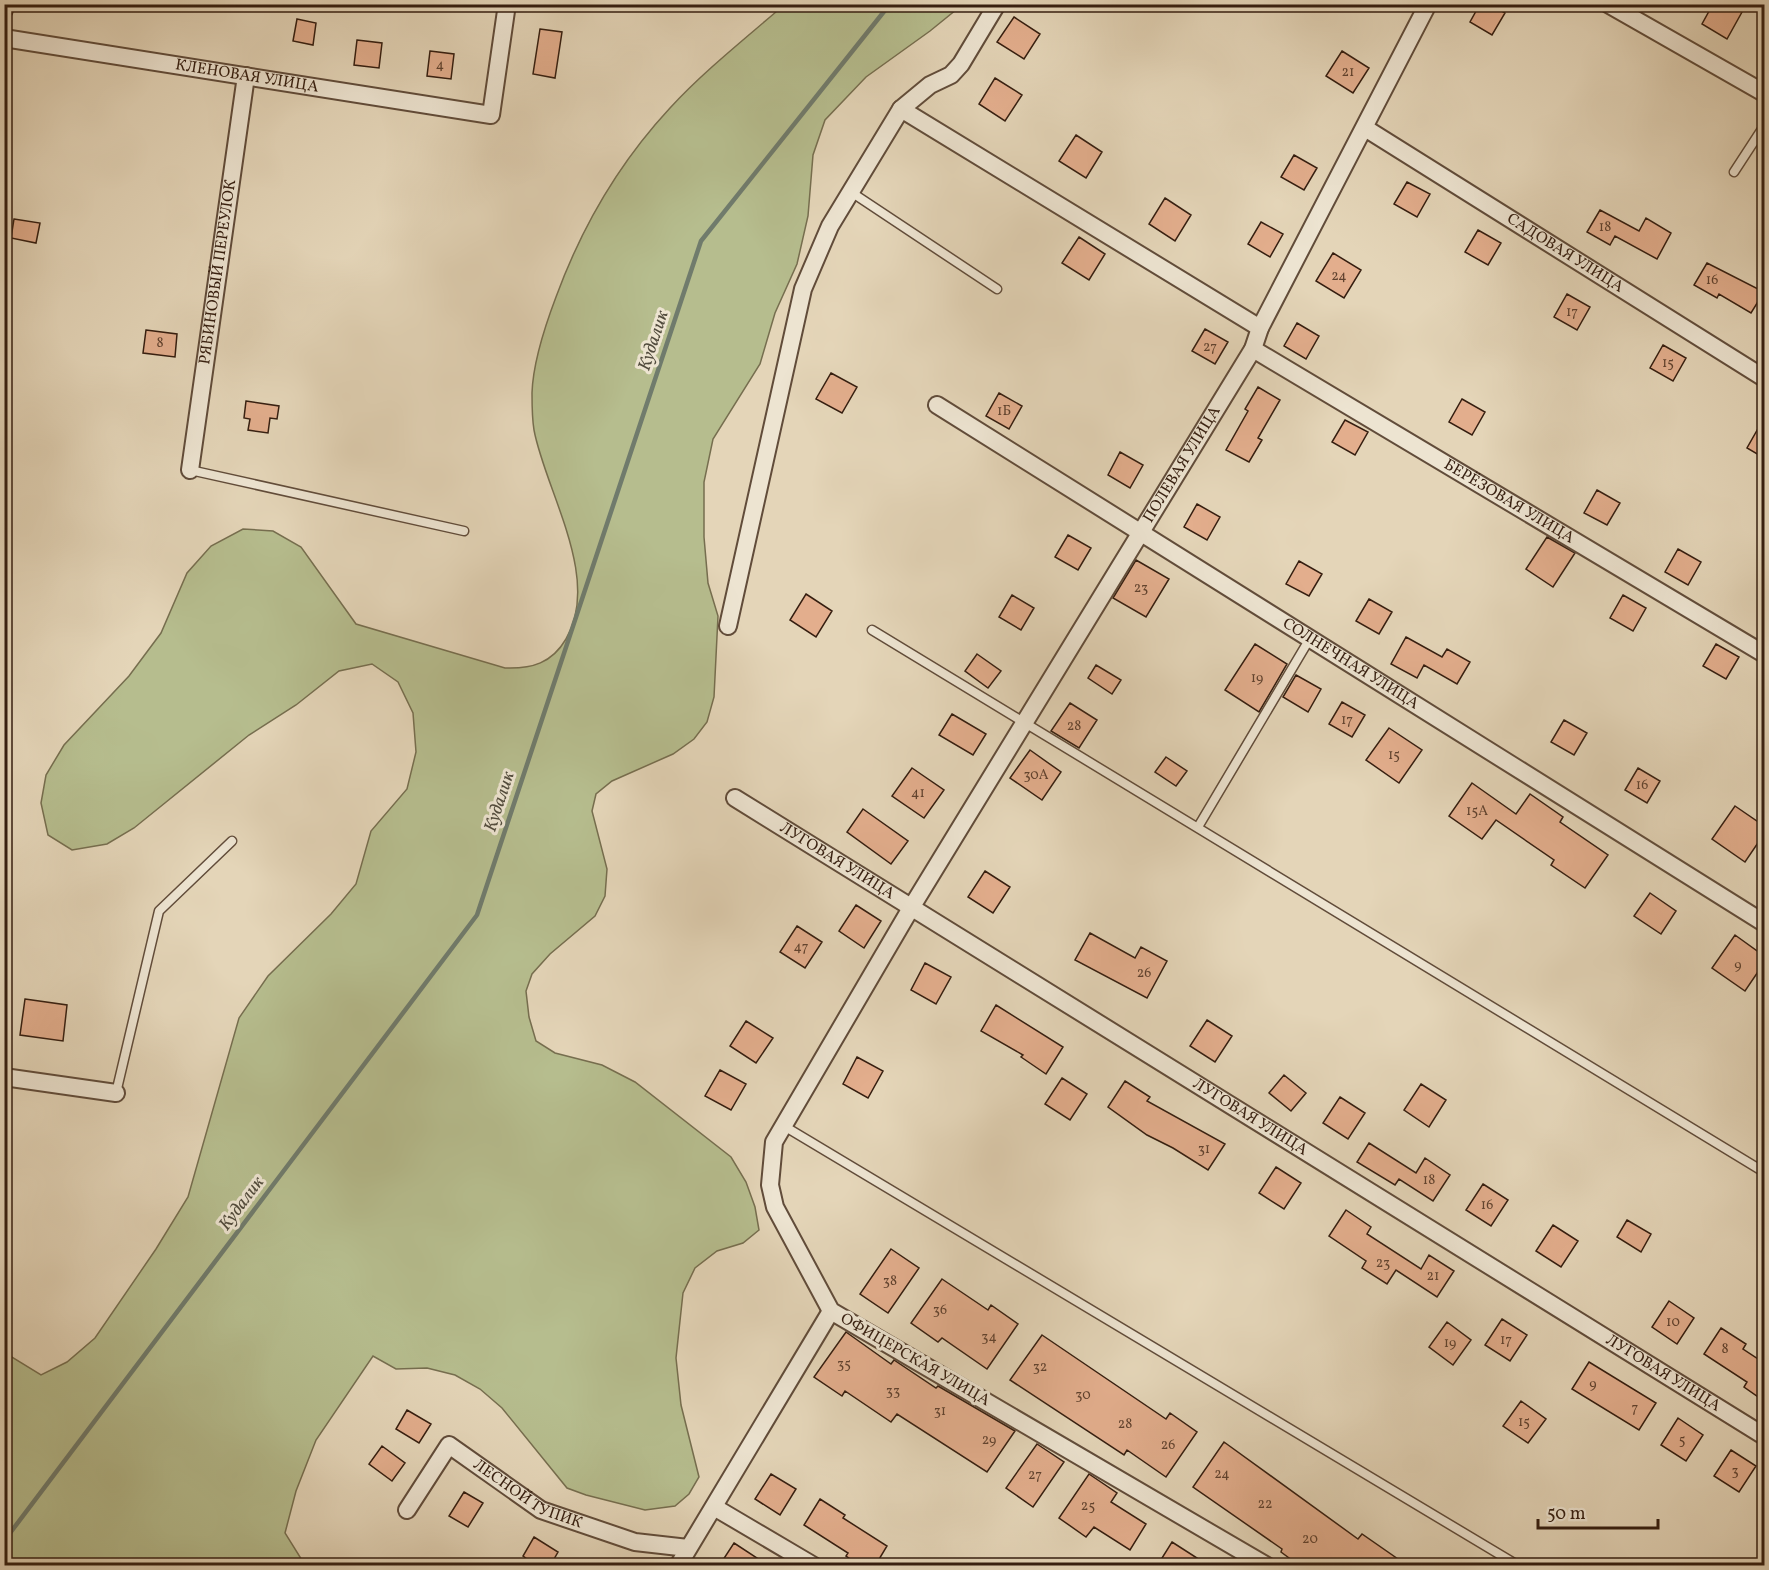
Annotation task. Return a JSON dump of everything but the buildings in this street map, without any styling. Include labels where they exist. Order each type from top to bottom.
[{"type":"street","points":[[4,10],[5,4]]},
{"type":"street","name":"КЛЕНОВАЯ УЛИЦА","points":[[4,38],[491,115],[507,4]]},
{"type":"street","points":[[728,626],[803,289],[830,226],[901,109],[930,85],[951,75],[961,64],[997,4]]},
{"type":"street","name":"ПОЛЕВАЯ УЛИЦА","points":[[911,908],[1253,349],[1260,328],[1428,4]]},
{"type":"street","points":[[1608,4],[1764,93]]},
{"type":"street","name":"РЯБИНОВЫЙ ПЕРЕУЛОК","points":[[190,470],[246,76]]},
{"type":"street","points":[[901,109],[1260,328]]},
{"type":"street","name":"САДОВАЯ УЛИЦА","points":[[1365,128],[1764,378]]},
{"type":"street","name":"БЕРЁЗОВАЯ УЛИЦА","points":[[1253,349],[1764,654]]},
{"type":"street","name":"СОЛНЕЧНАЯ УЛИЦА","points":[[937,405],[1764,923]]},
{"type":"street","name":"ЛУГОВАЯ УЛИЦА","points":[[735,798],[1764,1436]]},
{"type":"street","name":"ОФИЦЕРСКАЯ УЛИЦА","points":[[911,908],[774,1142],[770,1185],[775,1207],[831,1311],[1267,1566]]},
{"type":"street","points":[[4,1077],[116,1093]]},
{"type":"street","points":[[678,1566],[831,1311]]},
{"type":"street","name":"ЛЕСНОЙ ТУПИК","points":[[407,1510],[449,1445],[540,1510],[635,1542],[688,1548]]},
{"type":"street","points":[[714,1507],[814,1566]]},
{"type":"lane","points":[[1734,172],[1764,126]]},
{"type":"lane","points":[[851,192],[997,290]]},
{"type":"lane","points":[[190,470],[464,531]]},
{"type":"lane","points":[[872,630],[1764,1172]]},
{"type":"lane","points":[[1198,827],[1309,640]]},
{"type":"lane","points":[[116,1093],[159,911],[232,841]]},
{"type":"lane","points":[[784,1126],[1519,1566]]},
{"type":"green space","points":[[784,5],[962,5],[866,77],[825,120],[813,155],[808,216],[797,264],[775,313],[760,364],[713,439],[704,482],[704,537],[708,583],[718,616],[714,697],[707,722],[694,739],[673,754],[612,781],[596,794],[592,811],[607,869],[605,896],[595,916],[550,954],[532,974],[526,991],[529,1017],[536,1041],[555,1053],[602,1065],[635,1082],[731,1157],[746,1182],[755,1207],[759,1230],[743,1243],[717,1251],[695,1268],[683,1293],[676,1358],[681,1405],[699,1477],[689,1494],[675,1506],[645,1510],[567,1488],[502,1408],[480,1389],[455,1375],[427,1368],[396,1369],[373,1356],[316,1440],[296,1491],[285,1533],[305,1565],[5,1565],[5,1349],[10,1356],[41,1375],[67,1362],[95,1338],[156,1249],[188,1197],[239,1018],[268,976],[331,914],[356,884],[371,831],[407,789],[416,752],[413,713],[398,682],[372,664],[339,671],[296,705],[249,735],[134,828],[107,844],[72,850],[48,835],[41,803],[46,775],[64,745],[129,676],[161,633],[187,573],[211,546],[243,529],[273,531],[301,547],[356,624],[505,668],[532,666],[554,654],[566,639],[575,615],[578,589],[575,562],[568,534],[540,454],[533,421],[532,393],[535,369],[540,344],[552,308],[577,245],[603,197],[634,151],[651,129],[697,81]]},
{"type":"waterway","name":"Кудалик","points":[[4,1541],[477,915],[701,241],[890,4]]}]
